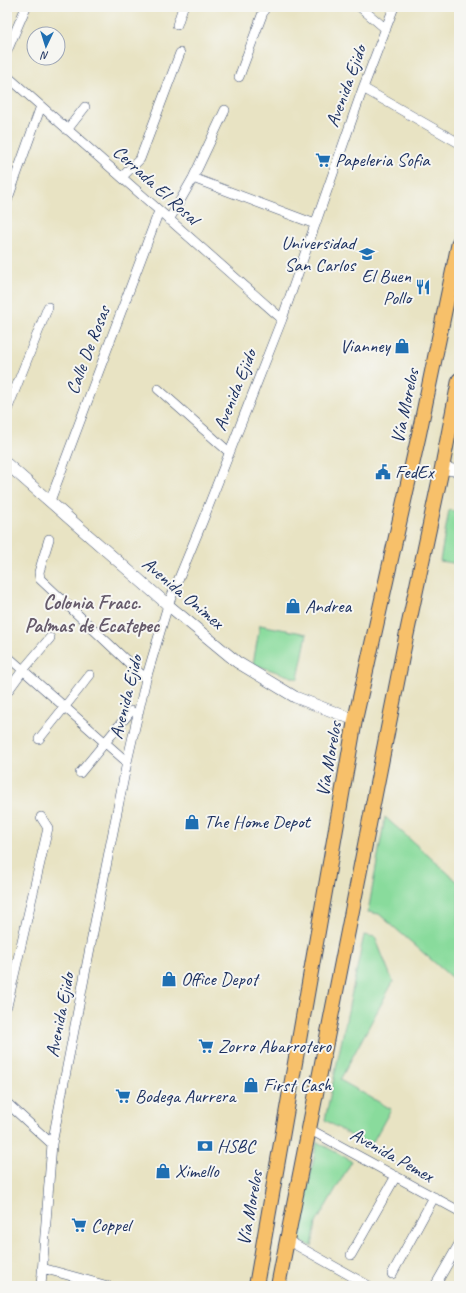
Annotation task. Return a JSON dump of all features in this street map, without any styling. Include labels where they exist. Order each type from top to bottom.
[{"type":"main road","name":"Vía Morelos","points":[[256,1286],[354,720],[419,434],[459,242]]},
{"type":"main road","points":[[278,1286],[406,637],[459,380]]},
{"type":"street","points":[[7,51],[26,7]]},
{"type":"street","points":[[177,25],[183,7]]},
{"type":"street","points":[[238,77],[265,7]]},
{"type":"street","points":[[360,7],[386,29]]},
{"type":"street","name":"Avenida Ejido","points":[[41,1286],[52,1144],[127,762],[146,680],[168,605],[282,319],[363,88],[394,7]]},
{"type":"street","points":[[122,177],[140,159],[180,53]]},
{"type":"street","name":"Cerrada El Rosal","points":[[7,76],[282,319]]},
{"type":"street","points":[[363,88],[459,143]]},
{"type":"street","points":[[7,201],[41,106]]},
{"type":"street","points":[[67,130],[85,107]]},
{"type":"street","points":[[169,220],[193,178],[225,110]]},
{"type":"street","points":[[193,178],[315,224]]},
{"type":"street","name":"Calle De Rosas","points":[[50,501],[159,211]]},
{"type":"street","points":[[7,410],[48,307]]},
{"type":"street","points":[[158,390],[229,452]]},
{"type":"street","name":"Avenida Onimex","points":[[7,464],[168,605],[237,662],[295,697],[354,720]]},
{"type":"street","points":[[442,468],[459,471]]},
{"type":"street","points":[[49,539],[39,572],[40,579],[146,680]]},
{"type":"street","points":[[7,692],[50,638]]},
{"type":"street","points":[[7,656],[127,762]]},
{"type":"street","points":[[39,739],[90,675]]},
{"type":"street","points":[[80,773],[131,711]]},
{"type":"street","points":[[7,1006],[48,828],[41,817]]},
{"type":"street","points":[[7,1103],[52,1144]]},
{"type":"street","name":"Avenida Pemex","points":[[309,1128],[459,1211]]},
{"type":"street","points":[[351,1255],[396,1176]]},
{"type":"street","points":[[392,1274],[434,1197]]},
{"type":"street","points":[[287,1240],[369,1286]]},
{"type":"street","points":[[436,1286],[459,1244]]},
{"type":"street","points":[[42,1268],[108,1286]]},
{"type":"green space","points":[[449,510],[459,512],[459,564],[440,561]]},
{"type":"green space","points":[[260,625],[307,634],[298,679],[253,664]]},
{"type":"green space","points":[[385,817],[459,883],[459,984],[379,914],[368,912]]},
{"type":"green space","points":[[364,935],[375,937],[393,982],[340,1080],[391,1109],[370,1147],[325,1120]]},
{"type":"green space","points":[[317,1142],[352,1161],[316,1223],[312,1246],[297,1241]]},
{"type":"place","name":"Papeleria Sofia","points":[[323,160]]},
{"type":"place","name":"Universidad San Carlos","points":[[367,254]]},
{"type":"place","name":"El Buen Pollo","points":[[423,287]]},
{"type":"place","name":"Vianney","points":[[402,346]]},
{"type":"place","name":"FedEx","points":[[383,472]]},
{"type":"place","name":"Andrea","points":[[293,606]]},
{"type":"place","name":"The Home Depot","points":[[192,822]]},
{"type":"place","name":"Office Depot","points":[[169,979]]},
{"type":"place","name":"Zorro Abarrotero","points":[[206,1046]]},
{"type":"place","name":"First Cash","points":[[251,1085]]},
{"type":"place","name":"Bodega Aurrera","points":[[123,1096]]},
{"type":"place","name":"HSBC","points":[[205,1146]]},
{"type":"place","name":"Ximello","points":[[163,1171]]},
{"type":"place","name":"Coppel","points":[[79,1225]]},
{"type":"district","name":"Colonia Fracc. Palmas de Ecatepec","points":[[92,614]]}]
